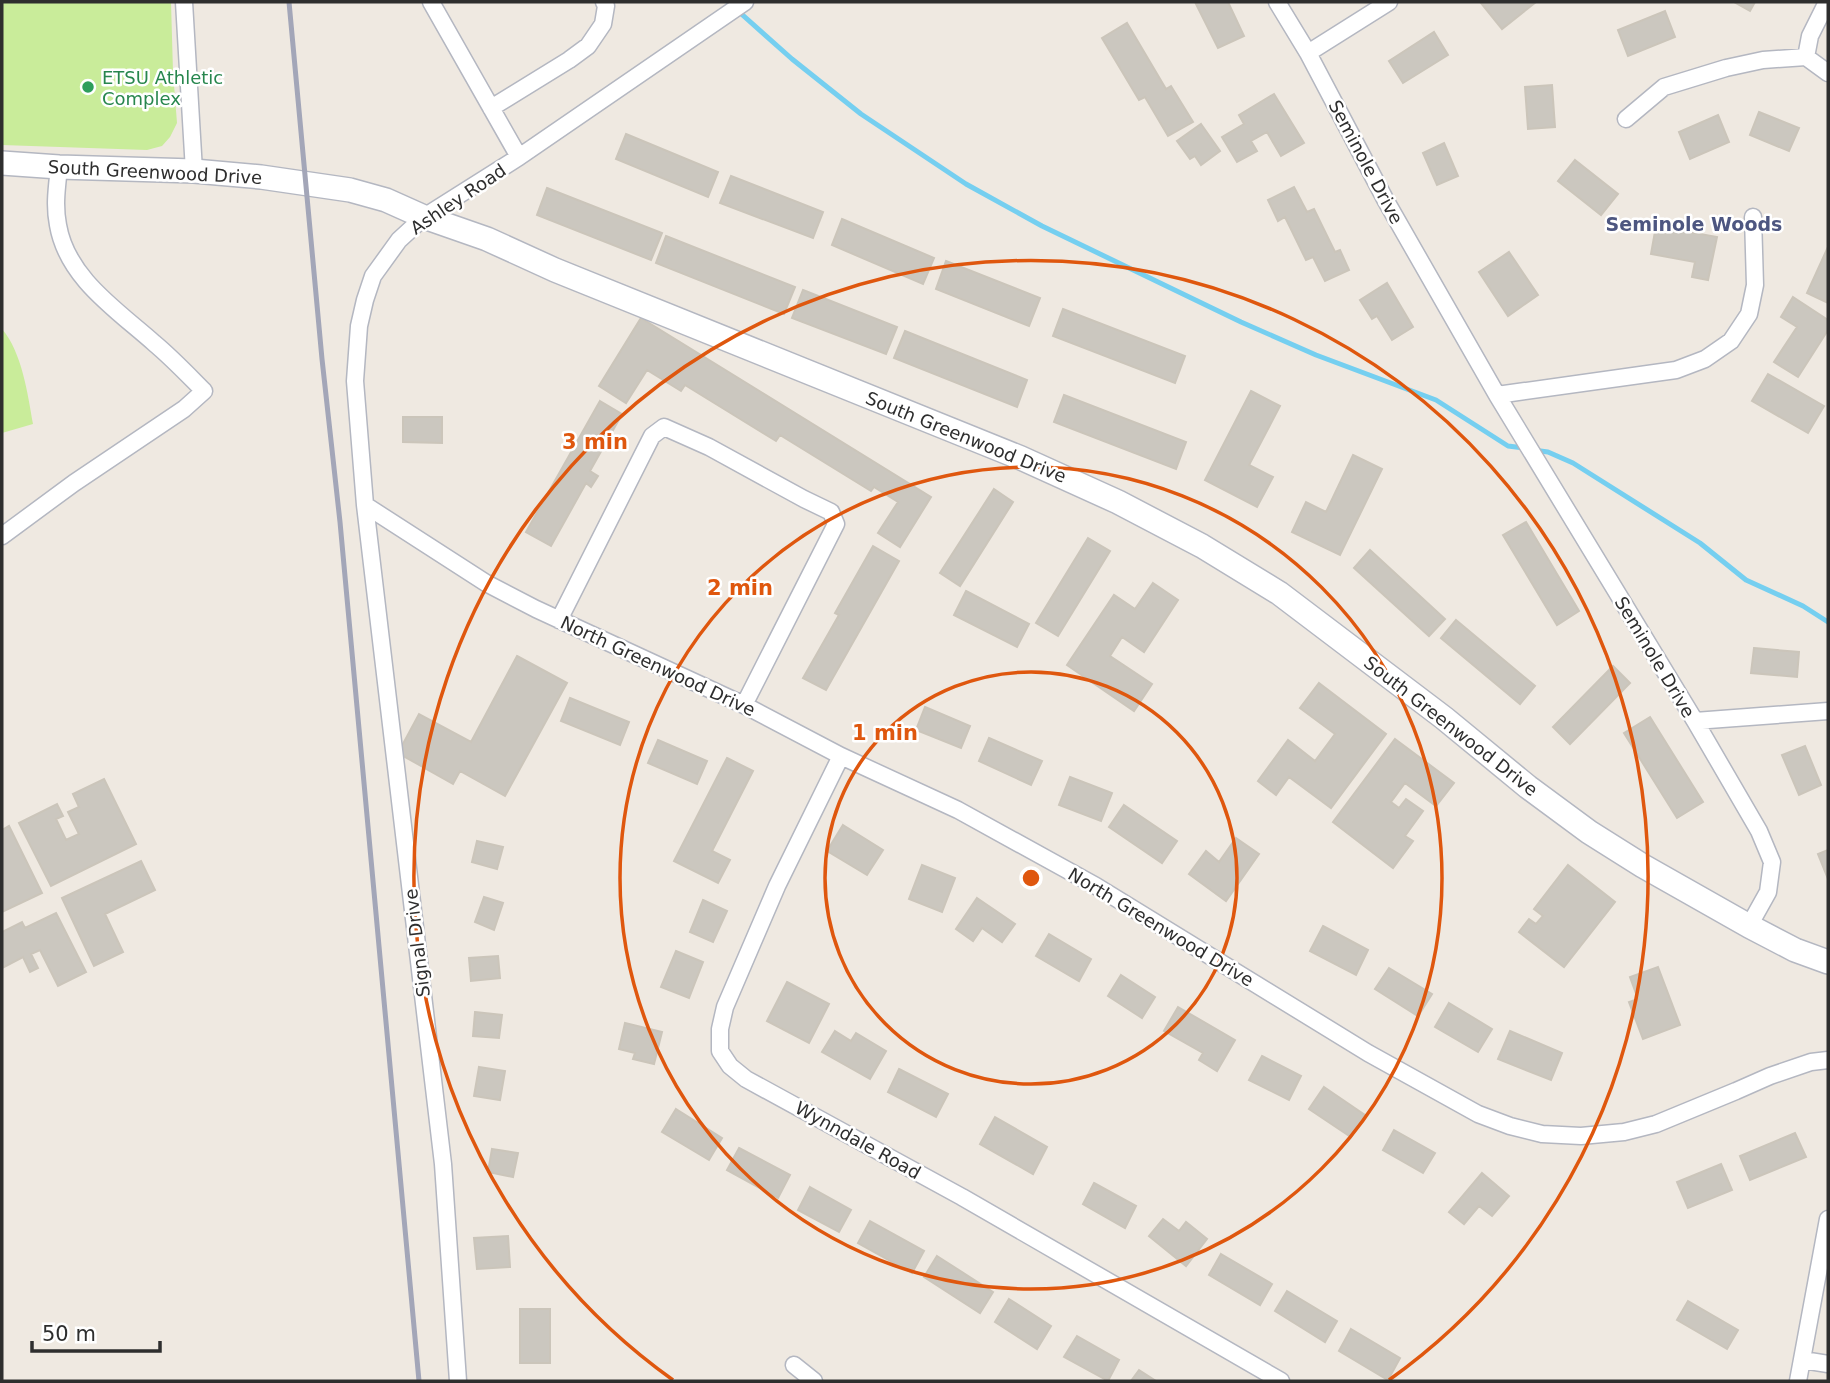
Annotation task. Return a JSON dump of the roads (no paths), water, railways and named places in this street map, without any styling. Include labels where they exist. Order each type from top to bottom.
[{"type":"street","points":[[184,2],[194,171]]},
{"type":"street","points":[[431,2],[519,158]]},
{"type":"street","points":[[491,108],[588,46],[603,23],[606,6],[604,2]]},
{"type":"street","name":"Ashley Road","points":[[365,505],[355,381],[359,326],[373,276],[399,240],[424,217],[519,158],[745,2]]},
{"type":"street","name":"Seminole Drive","points":[[1277,2],[1308,53],[1387,201],[1497,395],[1759,831],[1772,862],[1768,892],[1749,926]]},
{"type":"street","points":[[1308,53],[1389,2]]},
{"type":"street","points":[[1806,57],[1810,36],[1827,2]]},
{"type":"street","points":[[1626,119],[1664,87],[1726,68],[1763,60],[1806,57],[1828,73]]},
{"type":"street","name":"South Greenwood Drive","points":[[2,163],[194,171],[261,177],[350,190],[386,200],[1021,458],[1118,502],[1202,545],[1279,593],[1589,832],[1749,926],[1795,950],[1828,962]]},
{"type":"street","points":[[2,536],[74,483],[184,410],[204,391],[77,272],[65,250],[58,228],[55,201],[59,167]]},
{"type":"street","points":[[1497,395],[1676,370],[1705,359],[1731,341],[1749,314],[1755,285],[1753,217]]},
{"type":"street","points":[[559,620],[652,436],[664,427],[709,447],[831,512],[836,524],[744,705]]},
{"type":"street","name":"North Greenwood Drive","points":[[365,505],[486,583],[958,810],[1096,886],[1368,1053],[1478,1114],[1542,1134],[1581,1136],[1624,1132],[1656,1124],[1770,1076],[1811,1062],[1828,1060]]},
{"type":"street","name":"Signal Drive","points":[[365,505],[443,1164],[458,1381]]},
{"type":"street","points":[[1695,721],[1828,712]]},
{"type":"street","name":"Wynndale Road","points":[[841,756],[777,886],[724,1007],[720,1051],[730,1066],[746,1079],[962,1197],[1282,1381]]},
{"type":"street","points":[[1798,1381],[1828,1219]]},
{"type":"street","points":[[1802,1360],[1828,1364]]},
{"type":"street","points":[[794,1365],[814,1381]]},
{"type":"waterway","points":[[728,2],[792,59],[861,114],[966,184],[1042,226],[1241,322],[1316,355],[1436,400],[1508,446],[1524,448]]},
{"type":"waterway","points":[[1533,450],[1548,452],[1573,463],[1700,543],[1746,580],[1803,606],[1828,622]]},
{"type":"railway","points":[[289,2],[419,1381]]},
{"type":"place","name":"ETSU Athletic Complex","points":[[88,87]]},
{"type":"district","name":"Seminole Woods","points":[[1694,224]]}]
